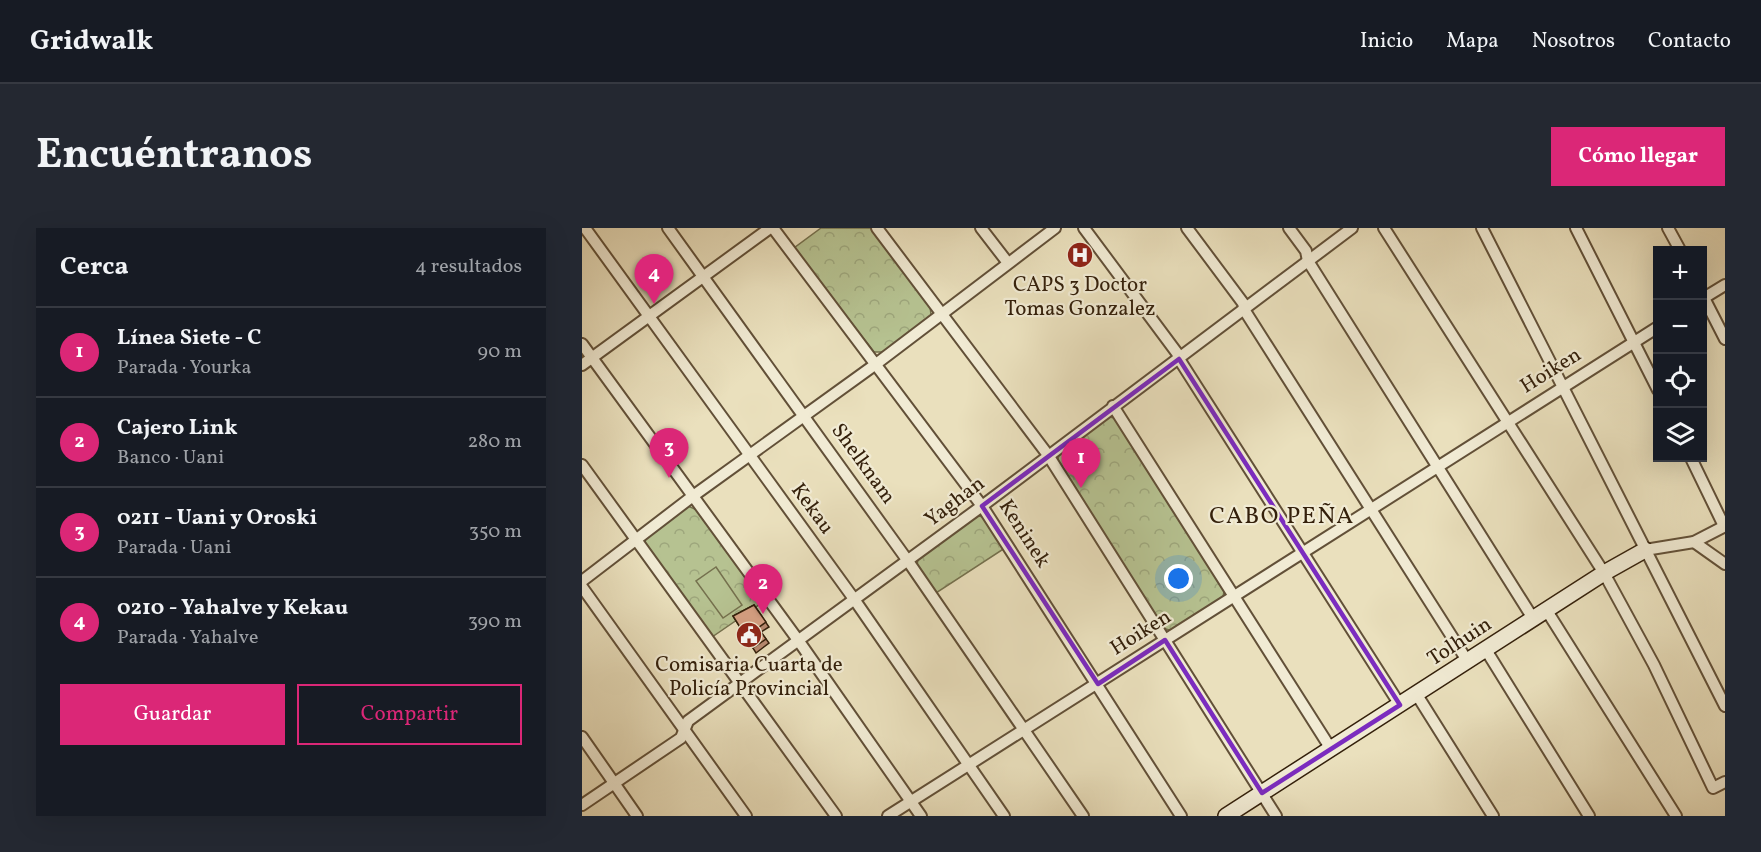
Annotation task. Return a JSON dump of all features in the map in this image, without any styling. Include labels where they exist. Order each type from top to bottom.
[{"type":"street","name":"Kekau","points":[[585,228],[854,599],[1004,816]]},
{"type":"street","name":"Shelknam","points":[[668,228],[908,561],[1083,816]]},
{"type":"street","points":[[582,365],[771,228]]},
{"type":"street","name":"Keninek","points":[[771,228],[982,506],[1181,816]]},
{"type":"street","points":[[877,228],[1048,455],[1275,816]]},
{"type":"street","points":[[981,228],[1008,263]]},
{"type":"street","points":[[582,581],[635,539],[876,364],[1055,228]]},
{"type":"street","points":[[1084,228],[1177,353],[1302,554],[1400,705]]},
{"type":"street","points":[[1187,228],[1243,303],[1245,311],[1468,662]]},
{"type":"street","points":[[1289,228],[1306,251],[1308,261],[1534,620]]},
{"type":"street","name":"Yaghan","points":[[582,805],[681,738],[688,721],[1245,311],[1352,228]]},
{"type":"street","points":[[1384,228],[1604,573],[1654,665],[1713,788],[1725,782]]},
{"type":"street","points":[[1482,228],[1725,706]]},
{"type":"street","points":[[1576,228],[1653,380]]},
{"type":"street","points":[[1668,228],[1678,246]]},
{"type":"street","points":[[1707,295],[1725,285]]},
{"type":"street","points":[[1705,300],[1725,339]]},
{"type":"street","name":"Hoiken","points":[[888,816],[1653,330]]},
{"type":"street","points":[[582,344],[798,640],[921,816]]},
{"type":"street","points":[[1113,406],[1330,749]]},
{"type":"street","points":[[1693,462],[1725,526]]},
{"type":"street","points":[[582,465],[836,816]]},
{"type":"street","name":"Tolhuin","points":[[1226,816],[1604,573],[1645,550],[1694,542],[1725,526]]},
{"type":"street","points":[[1694,542],[1725,564]]},
{"type":"street","points":[[582,587],[684,728],[742,814]]},
{"type":"street","points":[[1547,611],[1676,816]]},
{"type":"street","points":[[1486,650],[1589,816]]},
{"type":"street","points":[[1417,695],[1493,816]]},
{"type":"street","points":[[582,737],[637,816]]},
{"type":"highlighted area","points":[[1179,359],[1400,705],[1262,793],[1165,640],[1098,684],[982,506]]},
{"type":"green space","points":[[821,228],[871,228],[930,306],[931,315],[884,352],[874,352],[794,248]]},
{"type":"green space","points":[[1109,417],[1115,418],[1224,591],[1223,597],[1172,631],[1163,628],[1058,460],[1059,454]]},
{"type":"green space","points":[[688,506],[697,510],[763,602],[712,637],[645,543],[646,537]]},
{"type":"green space","points":[[978,516],[984,517],[1005,548],[936,593],[917,566],[918,559]]},
{"type":"green space","points":[[716,567],[742,605],[723,618],[696,581]]},
{"type":"building","points":[[754,605],[766,622],[758,628],[766,639],[753,648],[733,616]]},
{"type":"place","name":"CAPS 3 Doctor Tomas Gonzalez","points":[[1080,255]]},
{"type":"place","name":"0210 - Yahalve y Kekau","points":[[654,304]]},
{"type":"place","name":"0211 - Uani y Oroski","points":[[669,478]]},
{"type":"place","name":"Línea Siete - C","points":[[1081,488]]},
{"type":"place","name":"Cajero Link","points":[[763,614]]},
{"type":"place","name":"Comisaria Cuarta de Policía Provincial","points":[[749,635]]},
{"type":"district","name":"CABO PEÑA","points":[[1282,517]]}]
